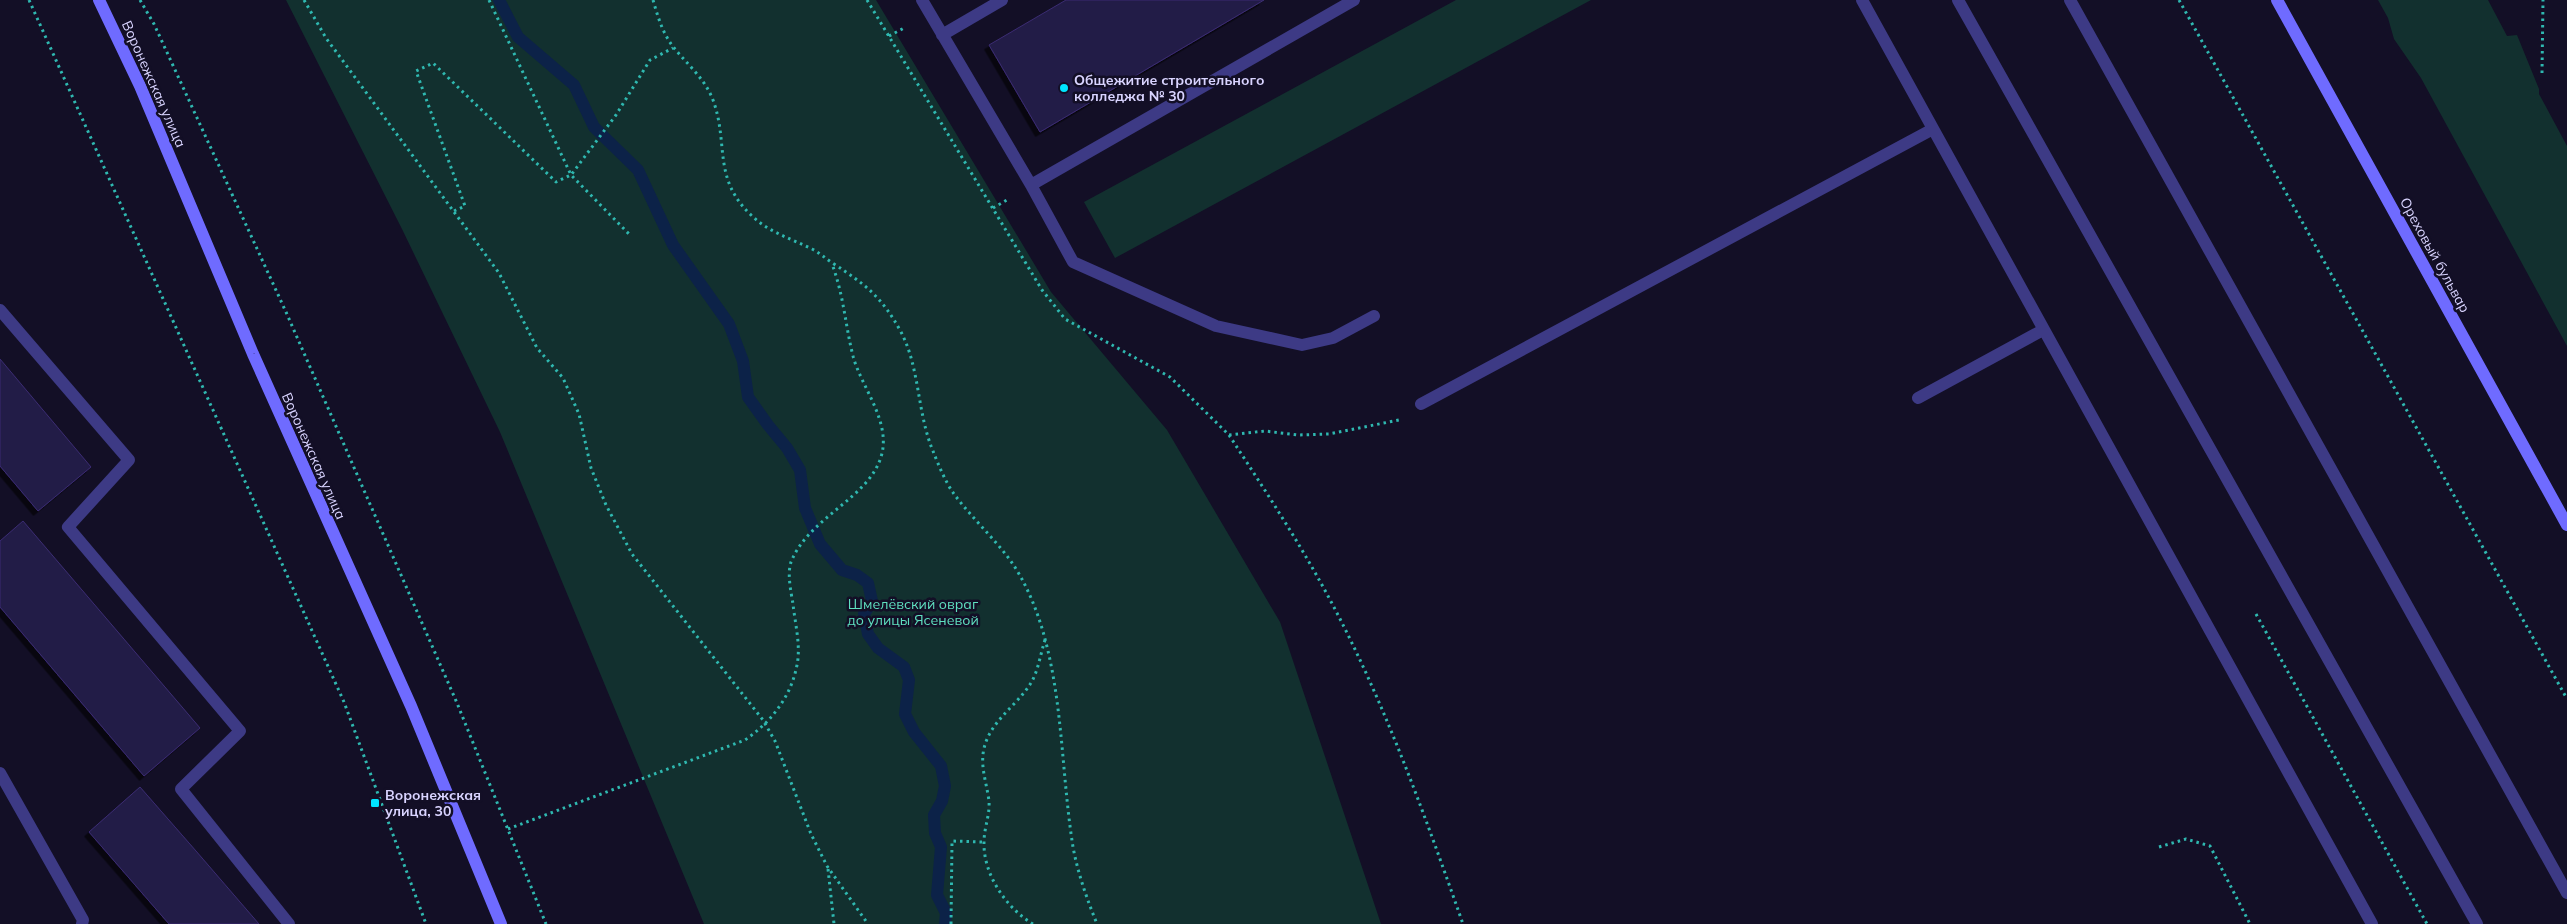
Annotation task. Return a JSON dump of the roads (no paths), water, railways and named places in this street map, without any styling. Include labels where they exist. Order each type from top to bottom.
[{"type":"street","name":"Воронежская улица","points":[[99,0],[140,86],[253,354],[411,706],[501,924]]},
{"type":"street","name":"Ореховый бульвар","points":[[2277,0],[2567,525]]},
{"type":"lane","points":[[922,0],[1074,262],[1216,326],[1302,345],[1333,338],[1374,316]]},
{"type":"lane","points":[[942,35],[1002,0]]},
{"type":"lane","points":[[1031,185],[1354,0]]},
{"type":"lane","points":[[1862,0],[2372,924]]},
{"type":"lane","points":[[1958,0],[2476,924]]},
{"type":"lane","points":[[2070,0],[2567,893]]},
{"type":"lane","points":[[1421,404],[1933,129]]},
{"type":"lane","points":[[0,310],[129,460],[68,527],[240,731],[181,790],[289,924]]},
{"type":"lane","points":[[1918,398],[2044,330]]},
{"type":"lane","points":[[0,773],[83,920],[82,924]]},
{"type":"waterway","points":[[499,0],[518,37],[574,85],[594,127],[638,170],[673,245],[729,324],[743,361],[748,397],[787,448],[800,470],[805,508],[820,544],[842,570],[857,575],[868,583],[872,601],[864,614],[868,634],[878,648],[904,667],[909,680],[905,714],[914,732],[941,766],[945,786],[942,801],[934,815],[935,833],[941,847],[937,895],[946,913],[945,924]]},
{"type":"place","name":"Общежитие строительного колледжа № 30","points":[[1064,88]]},
{"type":"place","name":"Воронежская улица, 30","points":[[375,803]]},
{"type":"park label","name":"Шмелёвский овраг до улицы Ясеневой","points":[[913,612]]}]
